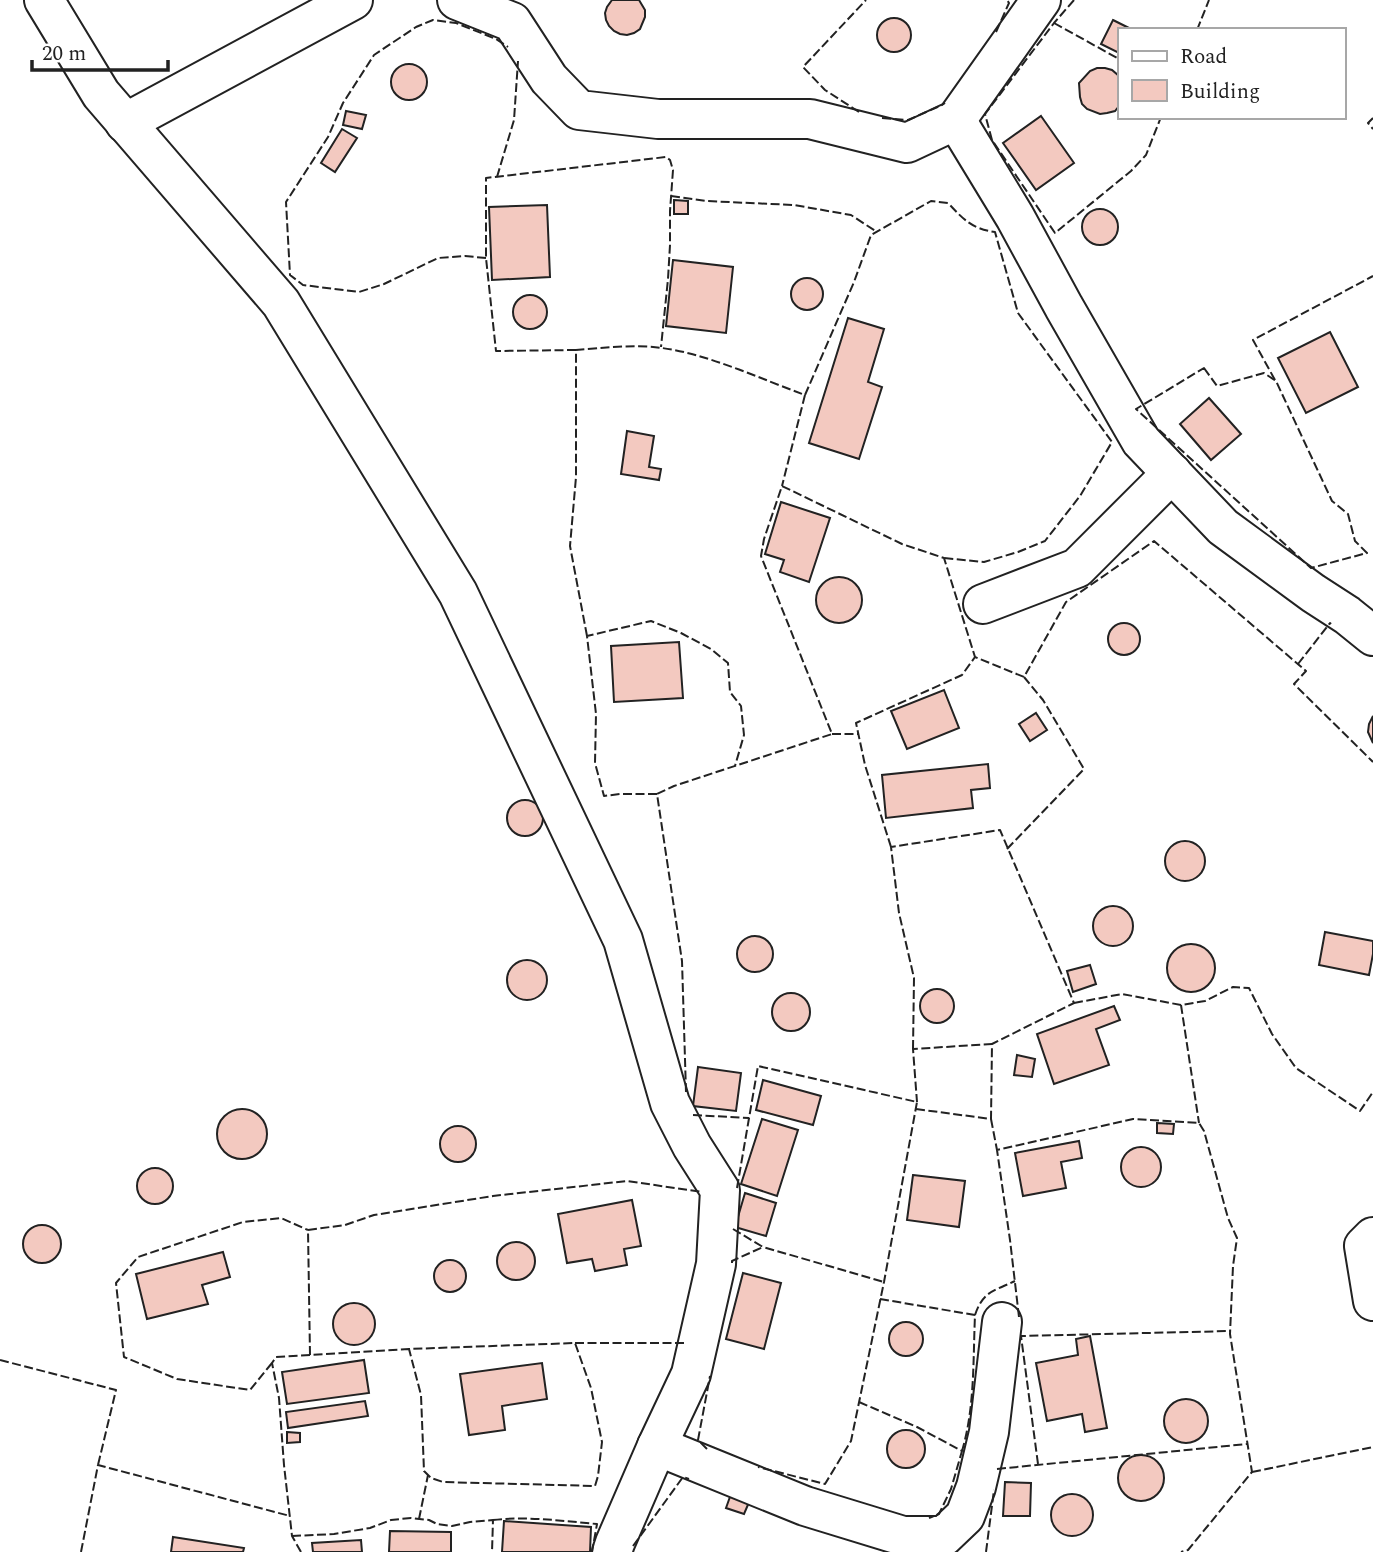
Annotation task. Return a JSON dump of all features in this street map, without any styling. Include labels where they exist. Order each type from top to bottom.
[{"type":"street","points":[[44,0],[101,94],[281,303],[458,593],[623,940],[670,1103],[692,1146],[720,1190],[716,1264],[691,1374],[612,1552]]},
{"type":"street","points":[[125,123],[353,0]]},
{"type":"street","points":[[457,0],[512,22],[549,79],[579,110],[658,119],[810,119],[907,143],[956,120],[1041,0]]},
{"type":"street","points":[[956,120],[1015,217],[1063,307],[1141,440],[1223,527],[1313,593],[1348,615],[1373,636]]},
{"type":"street","points":[[983,604],[1077,568],[1172,473]]},
{"type":"street","points":[[1373,1237],[1364,1245],[1373,1301]]},
{"type":"street","points":[[657,1446],[805,1507],[904,1536],[944,1536],[965,1516],[976,1487],[989,1432],[1002,1322]]},
{"type":"building","points":[[612,0],[639,0],[645,10],[640,29],[627,35],[614,31],[609,26],[605,13]]},
{"type":"building","points":[[894,18],[906,23],[911,35],[906,47],[894,52],[882,47],[877,35],[882,23]]},
{"type":"building","points":[[1113,20],[1129,28],[1118,28],[1118,52],[1101,44]]},
{"type":"building","points":[[409,64],[422,69],[427,82],[422,95],[409,100],[396,95],[391,82],[396,69]]},
{"type":"building","points":[[1105,68],[1118,75],[1118,107],[1115,111],[1100,114],[1082,104],[1079,83],[1090,71]]},
{"type":"building","points":[[346,111],[366,115],[362,129],[343,125]]},
{"type":"building","points":[[1041,116],[1074,163],[1036,190],[1003,143]]},
{"type":"building","points":[[342,129],[357,138],[335,172],[321,163]]},
{"type":"building","points":[[674,200],[688,201],[688,214],[674,214]]},
{"type":"building","points":[[547,205],[550,277],[492,280],[489,207]]},
{"type":"building","points":[[1100,209],[1113,214],[1118,227],[1113,240],[1100,245],[1087,240],[1082,227],[1087,214]]},
{"type":"building","points":[[673,260],[733,267],[726,333],[666,326]]},
{"type":"building","points":[[807,278],[819,282],[823,294],[819,306],[807,310],[795,306],[791,294],[795,282]]},
{"type":"building","points":[[530,295],[542,300],[547,312],[542,324],[530,329],[518,324],[513,312],[518,300]]},
{"type":"building","points":[[848,318],[884,329],[868,382],[882,387],[859,459],[809,443]]},
{"type":"building","points":[[1330,332],[1358,387],[1306,413],[1278,358]]},
{"type":"building","points":[[1209,398],[1241,434],[1211,460],[1180,424]]},
{"type":"building","points":[[627,431],[654,436],[649,467],[661,469],[659,480],[621,474]]},
{"type":"building","points":[[781,502],[830,518],[809,582],[780,572],[784,560],[765,554]]},
{"type":"building","points":[[839,577],[855,584],[862,600],[855,616],[839,623],[823,616],[816,600],[823,584]]},
{"type":"building","points":[[1124,623],[1135,628],[1140,639],[1135,650],[1124,655],[1113,650],[1108,639],[1113,628]]},
{"type":"building","points":[[679,642],[683,698],[614,702],[611,646]]},
{"type":"building","points":[[944,690],[959,728],[907,749],[891,711]]},
{"type":"building","points":[[1036,713],[1047,730],[1030,741],[1019,724]]},
{"type":"building","points":[[1373,716],[1373,743],[1368,732]]},
{"type":"building","points":[[988,764],[990,788],[971,790],[973,808],[886,818],[882,775]]},
{"type":"building","points":[[525,800],[538,805],[543,818],[538,831],[525,836],[512,831],[507,818],[512,805]]},
{"type":"building","points":[[1185,841],[1199,847],[1205,861],[1199,875],[1185,881],[1171,875],[1165,861],[1171,847]]},
{"type":"building","points":[[1113,906],[1121,907],[1127,912],[1132,918],[1132,934],[1127,940],[1121,945],[1113,946],[1105,945],[1099,940],[1094,934],[1093,926],[1094,918],[1099,912],[1105,907]]},
{"type":"building","points":[[1325,932],[1373,941],[1369,975],[1319,965]]},
{"type":"building","points":[[755,936],[768,941],[773,954],[768,967],[755,972],[742,967],[737,954],[742,941]]},
{"type":"building","points":[[1191,944],[1208,951],[1215,968],[1208,985],[1191,992],[1174,985],[1167,968],[1174,951]]},
{"type":"building","points":[[527,960],[535,961],[541,966],[546,972],[546,988],[541,994],[535,999],[527,1000],[519,999],[513,994],[508,988],[507,980],[508,972],[513,966],[519,961]]},
{"type":"building","points":[[1090,965],[1096,984],[1073,992],[1067,971]]},
{"type":"building","points":[[937,989],[949,994],[954,1006],[949,1018],[937,1023],[925,1018],[920,1006],[925,994]]},
{"type":"building","points":[[791,993],[805,998],[810,1012],[805,1026],[791,1031],[777,1026],[772,1012],[777,998]]},
{"type":"building","points":[[1114,1006],[1120,1020],[1096,1029],[1109,1065],[1054,1084],[1037,1034]]},
{"type":"building","points":[[1017,1055],[1035,1059],[1032,1077],[1014,1075]]},
{"type":"building","points":[[698,1067],[741,1073],[736,1111],[693,1106]]},
{"type":"building","points":[[763,1080],[821,1096],[813,1125],[756,1110]]},
{"type":"building","points":[[232,1110],[252,1110],[266,1124],[266,1144],[252,1158],[232,1158],[218,1144],[218,1124]]},
{"type":"building","points":[[762,1119],[798,1130],[777,1196],[741,1184]]},
{"type":"building","points":[[1157,1123],[1174,1124],[1173,1134],[1157,1133]]},
{"type":"building","points":[[458,1126],[471,1131],[476,1144],[471,1157],[458,1162],[445,1157],[440,1144],[445,1131]]},
{"type":"building","points":[[1079,1141],[1082,1158],[1061,1162],[1066,1188],[1023,1196],[1015,1153]]},
{"type":"building","points":[[1141,1147],[1155,1153],[1161,1167],[1155,1181],[1141,1187],[1127,1181],[1121,1167],[1127,1153]]},
{"type":"building","points":[[155,1168],[168,1173],[173,1186],[168,1199],[155,1204],[142,1199],[137,1186],[142,1173]]},
{"type":"building","points":[[913,1175],[965,1181],[959,1227],[907,1220]]},
{"type":"building","points":[[745,1193],[776,1203],[766,1236],[735,1227]]},
{"type":"building","points":[[632,1200],[641,1246],[624,1249],[627,1265],[595,1271],[592,1259],[567,1263],[558,1214]]},
{"type":"building","points":[[42,1225],[56,1230],[61,1244],[56,1258],[42,1263],[28,1258],[23,1244],[28,1230]]},
{"type":"building","points":[[516,1242],[529,1248],[535,1261],[529,1274],[516,1280],[503,1274],[497,1261],[503,1248]]},
{"type":"building","points":[[223,1252],[230,1277],[202,1285],[208,1304],[147,1319],[136,1274]]},
{"type":"building","points":[[450,1260],[461,1265],[466,1276],[461,1287],[450,1292],[439,1287],[434,1276],[439,1265]]},
{"type":"building","points":[[743,1273],[781,1283],[764,1349],[726,1339]]},
{"type":"building","points":[[354,1303],[369,1309],[375,1324],[369,1339],[354,1345],[339,1339],[333,1324],[339,1309]]},
{"type":"building","points":[[906,1322],[918,1327],[923,1339],[918,1351],[906,1356],[894,1351],[889,1339],[894,1327]]},
{"type":"building","points":[[1090,1336],[1107,1428],[1085,1432],[1082,1414],[1047,1421],[1036,1363],[1078,1355],[1076,1339]]},
{"type":"building","points":[[364,1360],[369,1393],[287,1404],[282,1372]]},
{"type":"building","points":[[542,1363],[547,1399],[502,1406],[505,1430],[469,1435],[460,1374]]},
{"type":"building","points":[[1186,1399],[1202,1405],[1208,1421],[1202,1437],[1186,1443],[1170,1437],[1164,1421],[1170,1405]]},
{"type":"building","points":[[365,1401],[368,1416],[288,1428],[286,1412]]},
{"type":"building","points":[[906,1430],[919,1436],[925,1449],[919,1462],[906,1468],[893,1462],[887,1449],[893,1436]]},
{"type":"building","points":[[287,1432],[300,1433],[300,1442],[287,1443]]},
{"type":"building","points":[[1141,1455],[1157,1462],[1164,1478],[1157,1494],[1141,1501],[1125,1494],[1118,1478],[1125,1462]]},
{"type":"building","points":[[1005,1482],[1031,1483],[1030,1516],[1003,1516]]},
{"type":"building","points":[[731,1494],[750,1500],[744,1514],[726,1508]]},
{"type":"building","points":[[1072,1494],[1087,1500],[1093,1515],[1087,1530],[1072,1536],[1057,1530],[1051,1515],[1057,1500]]},
{"type":"building","points":[[504,1521],[591,1527],[590,1552],[502,1552]]},
{"type":"building","points":[[390,1531],[451,1532],[451,1552],[389,1552]]},
{"type":"building","points":[[173,1537],[244,1548],[243,1552],[171,1552]]},
{"type":"building","points":[[361,1540],[362,1552],[313,1552],[312,1543]]},
{"type":"fence","points":[[859,112],[825,90],[803,67],[866,0]]},
{"type":"fence","points":[[996,32],[1009,3],[1007,0]]},
{"type":"fence","points":[[1074,0],[985,114],[992,140],[1055,233],[1131,171],[1146,155],[1160,119]]},
{"type":"fence","points":[[1198,28],[1209,0]]},
{"type":"fence","points":[[486,258],[438,258],[384,284],[359,292],[303,285],[290,275],[286,202],[328,137],[343,103],[374,55],[416,27],[433,20],[456,23],[496,39],[508,47]]},
{"type":"fence","points":[[1054,23],[1118,58]]},
{"type":"fence","points":[[497,177],[514,120],[518,61]]},
{"type":"fence","points":[[882,118],[908,120],[945,103]]},
{"type":"fence","points":[[1373,118],[1368,123],[1373,129]]},
{"type":"fence","points":[[576,350],[496,351],[486,258],[486,178],[666,157],[670,160],[673,170],[670,245],[661,347]]},
{"type":"fence","points":[[671,196],[706,201],[794,205],[851,215],[877,232]]},
{"type":"fence","points":[[805,395],[854,282],[871,235],[931,201],[948,203],[968,222],[995,232],[1018,313],[1112,442],[1080,496],[1045,541],[984,562],[944,558]]},
{"type":"fence","points":[[1275,380],[1253,340],[1373,276]]},
{"type":"fence","points":[[587,636],[570,546],[576,477],[576,350],[641,346],[680,351],[716,361],[805,395],[782,486]]},
{"type":"fence","points":[[1204,368],[1217,386],[1264,373],[1276,381],[1332,501],[1348,514],[1355,541],[1367,553],[1311,568],[1136,409],[1204,368]]},
{"type":"fence","points":[[686,1092],[682,961],[657,794],[832,734],[761,556],[782,486],[902,544],[944,558],[975,657],[1024,677],[1066,602],[1154,541],[1306,671],[1294,684],[1373,762]]},
{"type":"fence","points":[[657,794],[604,796],[595,763],[596,714],[587,636],[651,621],[711,649],[728,663],[730,692],[741,706],[744,735],[735,766]]},
{"type":"fence","points":[[1298,664],[1331,624]]},
{"type":"fence","points":[[891,847],[865,765],[856,723],[962,675],[975,657]]},
{"type":"fence","points":[[1007,849],[1084,769],[1043,700],[1024,677]]},
{"type":"fence","points":[[832,734],[858,734]]},
{"type":"fence","points":[[913,1049],[914,978],[899,913],[891,847],[1000,830],[1074,1003],[992,1044]]},
{"type":"fence","points":[[1074,1003],[1122,994],[1181,1005],[1205,1001],[1233,987],[1249,988],[1272,1034],[1296,1068],[1360,1111],[1373,1092]]},
{"type":"fence","points":[[1181,1005],[1199,1123]]},
{"type":"fence","points":[[916,1109],[991,1119],[992,1044],[913,1049],[917,1102]]},
{"type":"fence","points":[[737,1188],[758,1066],[917,1102],[851,1441],[825,1484],[758,1467]]},
{"type":"fence","points":[[693,1115],[749,1118]]},
{"type":"fence","points":[[991,1119],[997,1150]]},
{"type":"fence","points":[[1019,1317],[997,1150],[1133,1119],[1199,1123],[1204,1131],[1228,1218],[1237,1238],[1230,1334],[1252,1472],[1188,1550],[1181,1552]]},
{"type":"fence","points":[[310,1355],[308,1230],[345,1225],[374,1215],[493,1196],[627,1181],[702,1192]]},
{"type":"fence","points":[[272,1363],[250,1390],[177,1379],[124,1357],[116,1283],[138,1257],[243,1222],[281,1218],[308,1230]]},
{"type":"fence","points":[[733,1229],[763,1247],[884,1282]]},
{"type":"fence","points":[[732,1263],[763,1247]]},
{"type":"fence","points":[[975,1315],[986,1296],[1015,1281]]},
{"type":"fence","points":[[880,1299],[975,1315],[971,1400],[962,1451]]},
{"type":"fence","points":[[1038,1464],[1021,1336],[1231,1331]]},
{"type":"fence","points":[[575,1343],[684,1343]]},
{"type":"fence","points":[[301,1552],[292,1536],[279,1398],[272,1363],[276,1357],[409,1349],[575,1343],[591,1388],[602,1442],[595,1486],[443,1482],[431,1478],[424,1471],[421,1395],[409,1349]]},
{"type":"fence","points":[[0,1360],[116,1390],[98,1465]]},
{"type":"fence","points":[[707,1449],[698,1440],[710,1376]]},
{"type":"fence","points":[[859,1402],[917,1427],[962,1451],[951,1489],[939,1514],[929,1518]]},
{"type":"fence","points":[[997,1469],[1247,1444]]},
{"type":"fence","points":[[1252,1472],[1373,1447]]},
{"type":"fence","points":[[81,1552],[98,1465],[290,1516]]},
{"type":"fence","points":[[419,1519],[428,1475]]},
{"type":"fence","points":[[633,1546],[683,1477],[689,1479]]},
{"type":"fence","points":[[986,1552],[994,1490]]},
{"type":"fence","points":[[292,1536],[334,1534],[370,1528],[391,1520],[411,1518],[452,1526],[493,1520],[492,1552]]},
{"type":"fence","points":[[493,1520],[532,1519],[597,1524],[592,1552]]}]
